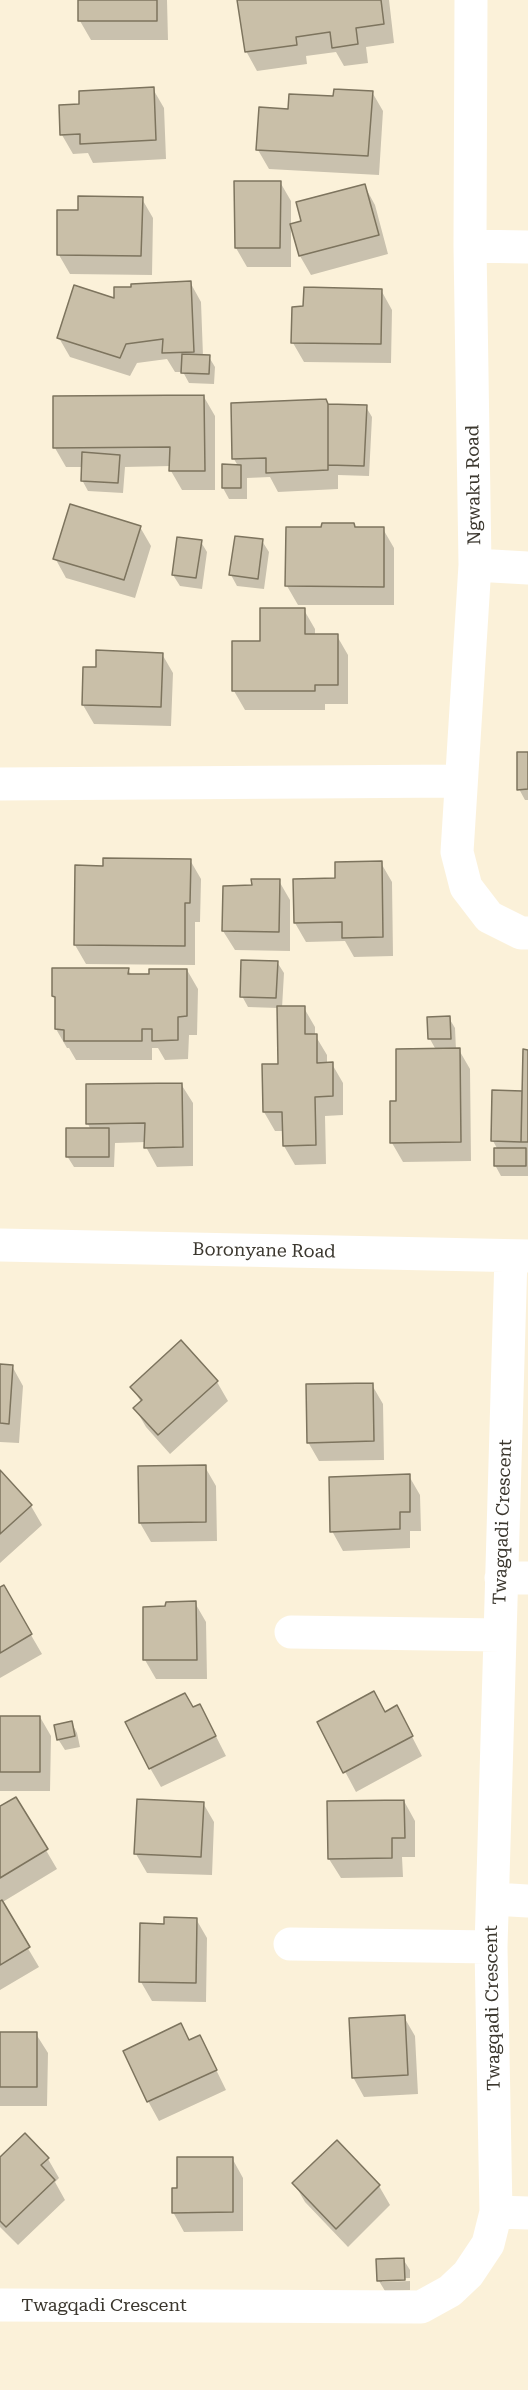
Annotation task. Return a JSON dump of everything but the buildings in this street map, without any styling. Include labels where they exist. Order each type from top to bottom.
[{"type":"street","name":"Ngwaku Road","points":[[471,0],[470,246],[475,565],[457,852],[466,886],[489,917],[521,933],[528,933]]},
{"type":"street","points":[[470,246],[528,247]]},
{"type":"street","points":[[475,565],[528,568]]},
{"type":"street","points":[[0,784],[460,781]]},
{"type":"street","name":"Boronyane Road","points":[[0,1245],[520,1256]]},
{"type":"street","name":"Twagqadi Crescent","points":[[0,2305],[421,2307],[450,2291],[468,2274],[512,2212],[491,1947],[500,1635],[514,1578],[520,1256]]},
{"type":"street","points":[[291,1632],[500,1635]]},
{"type":"street","points":[[493,1899],[528,1901]]},
{"type":"street","points":[[290,1944],[491,1947]]}]
